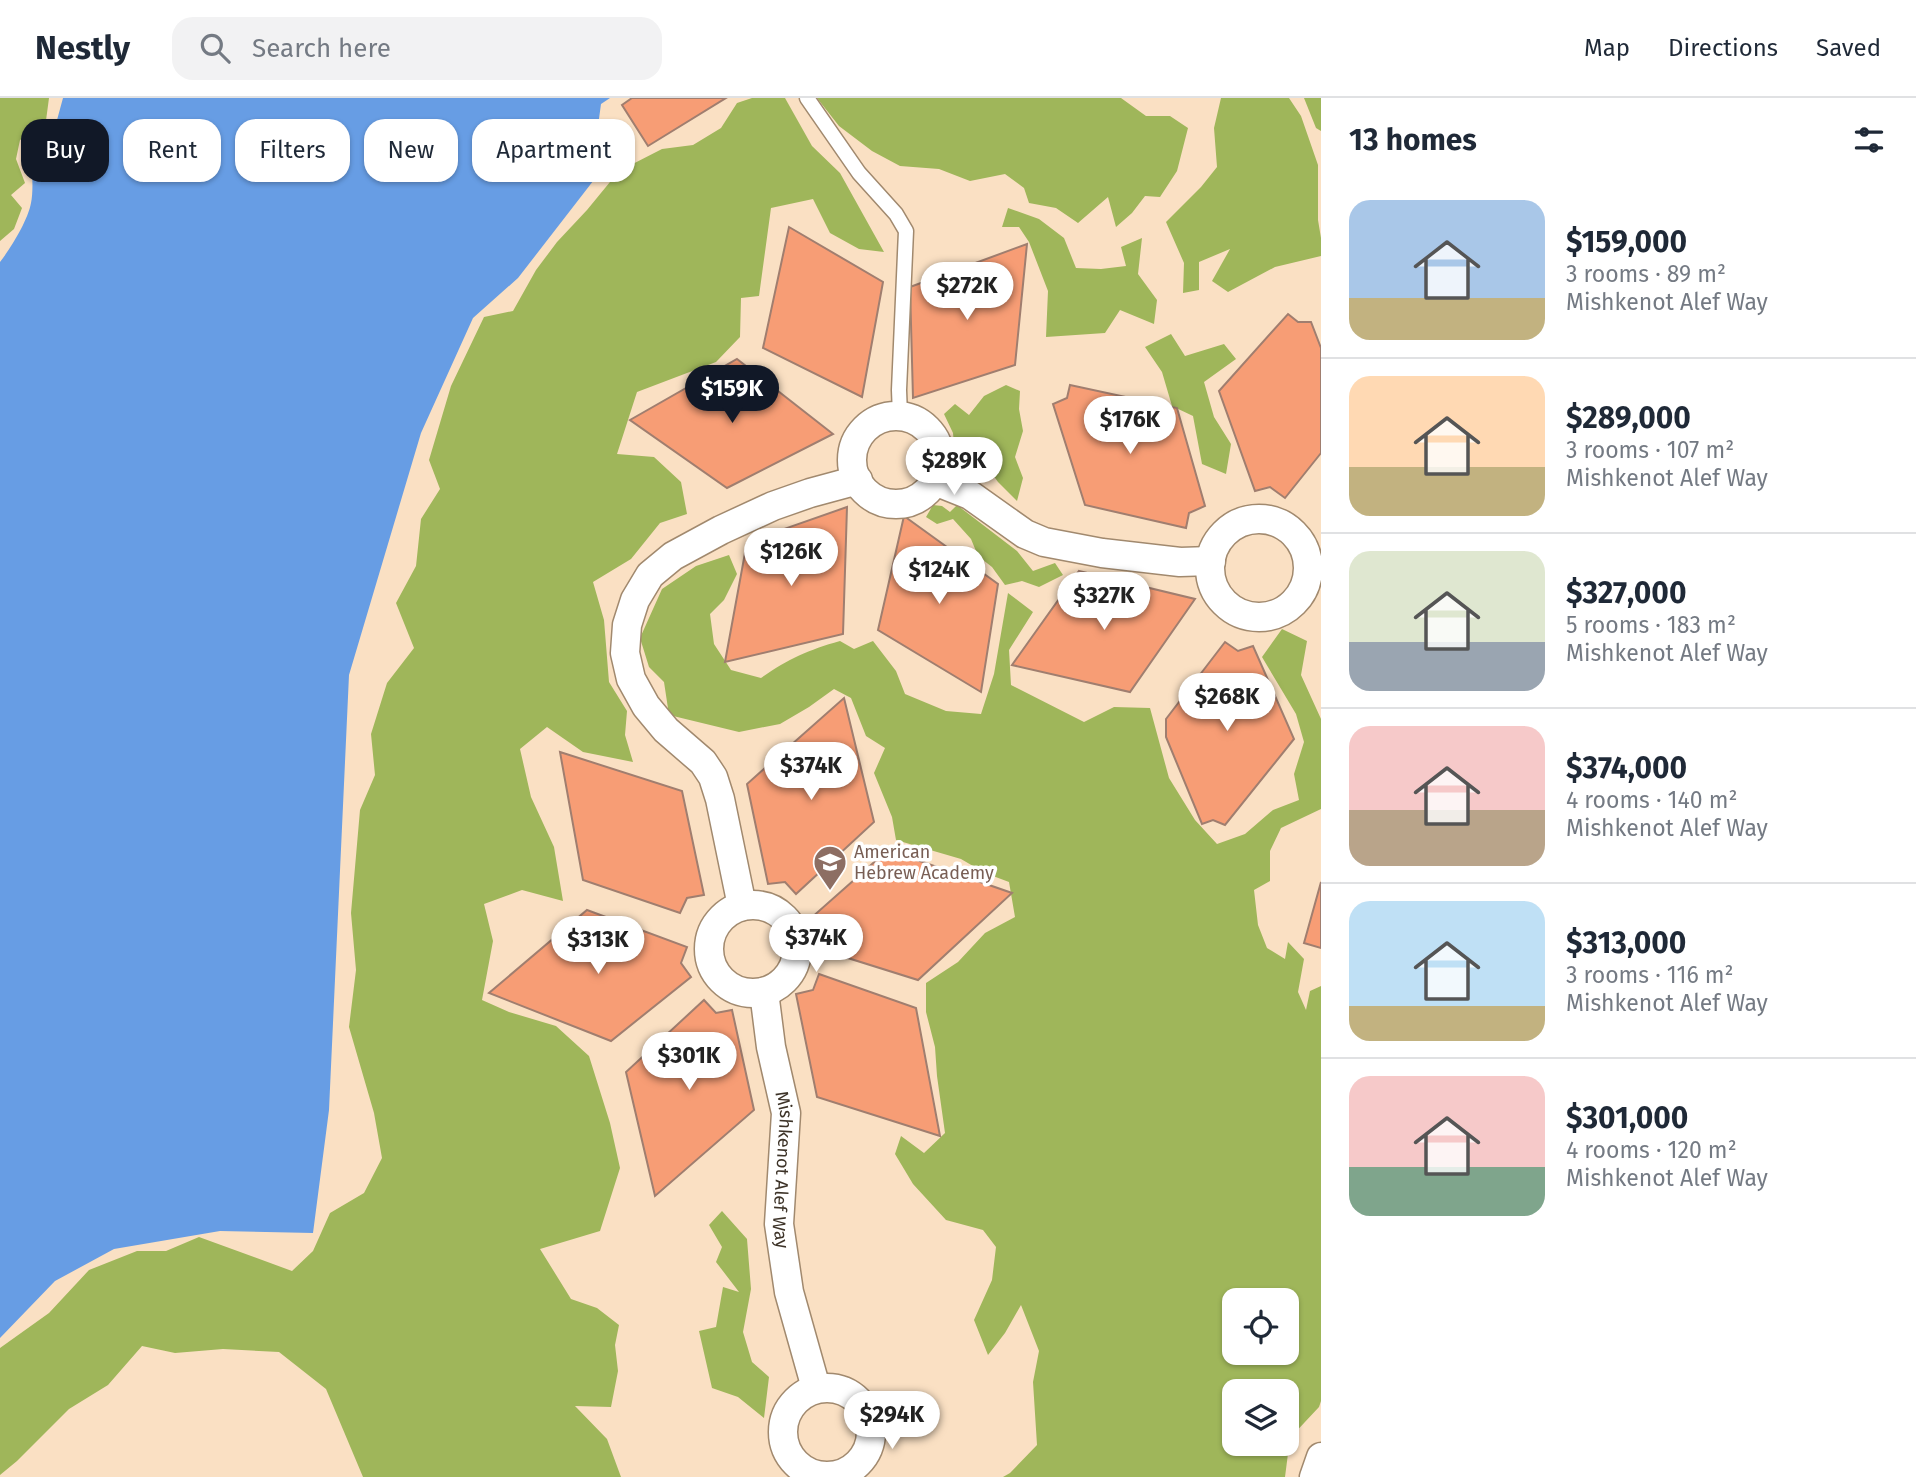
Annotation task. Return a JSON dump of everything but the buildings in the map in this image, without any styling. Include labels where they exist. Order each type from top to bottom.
[{"type":"street","points":[[900,416],[918,421],[929,430],[940,454],[940,468],[935,481],[926,492],[914,500],[900,504],[885,502],[872,496],[858,480],[852,461],[859,436],[868,426],[879,419],[900,416]]},
{"type":"street","points":[[743,906],[713,777],[703,762],[666,730],[646,706],[631,679],[625,653],[626,625],[635,600],[650,575],[673,556],[773,506],[858,480]]},
{"type":"street","points":[[935,481],[970,495],[1024,534],[1044,542],[1102,553],[1180,562],[1211,561]]},
{"type":"street","points":[[1272,521],[1287,528],[1299,539],[1307,554],[1308,570],[1314,582],[1290,607],[1277,614],[1249,616],[1224,603],[1211,578],[1211,561],[1215,546],[1239,523],[1272,521]]},
{"type":"street","points":[[758,905],[785,918],[793,931],[797,946],[789,975],[764,992],[750,993],[725,983],[710,959],[712,933],[730,912],[743,906],[758,905]]},
{"type":"street","name":"Mishkenot Alef Way","points":[[764,992],[771,1047],[786,1113],[779,1224],[789,1292],[816,1388]]},
{"type":"street","points":[[816,1388],[830,1388],[855,1398],[865,1409],[870,1422],[868,1448],[861,1460],[841,1475],[822,1476],[807,1471],[795,1462],[787,1450],[783,1435],[785,1420],[792,1406],[816,1388]]},
{"type":"street","points":[[1314,1477],[1321,1457]]},
{"type":"lane","points":[[807,98],[859,173],[896,214],[906,231],[900,416]]},
{"type":"green space","points":[[0,98],[49,98],[46,119],[21,119],[21,140],[16,159],[21,182],[25,183],[11,195],[22,208],[14,229],[0,241]]},
{"type":"green space","points":[[752,98],[785,98],[812,146],[840,173],[884,252],[859,249],[830,233],[813,199],[771,208],[759,296],[741,298],[740,337],[716,362],[637,392],[617,454],[654,457],[681,482],[687,514],[660,523],[631,559],[593,582],[604,620],[609,682],[627,711],[625,735],[633,762],[583,752],[547,727],[520,749],[531,797],[554,847],[563,901],[522,890],[484,904],[493,941],[482,1000],[509,1012],[556,1026],[589,1056],[610,1123],[620,1168],[600,1231],[540,1249],[571,1299],[597,1308],[619,1325],[615,1345],[618,1371],[611,1407],[575,1406],[607,1439],[621,1477],[363,1477],[326,1389],[279,1352],[223,1349],[175,1353],[142,1346],[108,1385],[69,1409],[0,1475],[0,1348],[49,1313],[89,1270],[137,1251],[166,1251],[199,1237],[292,1271],[313,1251],[330,1213],[364,1193],[382,1158],[374,1113],[349,1027],[356,970],[351,913],[360,810],[375,775],[371,734],[387,683],[414,648],[396,603],[416,566],[421,519],[440,489],[429,460],[451,386],[484,317],[513,311],[536,270],[557,242],[610,182],[635,182],[635,163],[662,149],[693,145],[721,128],[737,103]]},
{"type":"green space","points":[[817,98],[1121,98],[1146,116],[1170,116],[1188,128],[1177,171],[1160,197],[1145,196],[1132,213],[1116,227],[1108,197],[1078,223],[1056,208],[1029,203],[1024,188],[1005,174],[970,181],[939,169],[900,166],[872,151],[839,126]]},
{"type":"green space","points":[[1221,98],[1289,98],[1301,116],[1318,165],[1321,256],[1275,267],[1228,292],[1212,281],[1230,249],[1199,262],[1199,290],[1183,293],[1184,263],[1166,222],[1217,167],[1214,128]]},
{"type":"green space","points":[[1304,98],[1321,98],[1321,131],[1316,128]]},
{"type":"green space","points":[[1008,208],[1039,219],[1064,238],[1076,268],[1126,266],[1121,247],[1142,238],[1138,274],[1157,300],[1154,324],[1120,310],[1105,333],[1046,337],[1048,291],[1029,242],[1019,227],[1002,227]]},
{"type":"green space","points":[[1171,334],[1185,356],[1224,344],[1236,359],[1204,382],[1214,417],[1231,444],[1226,474],[1202,464],[1193,416],[1172,406],[1162,372],[1145,347]]},
{"type":"green space","points":[[1006,385],[1020,391],[1019,409],[1023,431],[1015,457],[1023,478],[1017,501],[998,482],[982,460],[955,455],[953,433],[944,414],[955,404],[969,415],[984,396]]},
{"type":"green space","points":[[933,505],[942,506],[950,512],[957,505],[1017,551],[1033,571],[1055,563],[1063,575],[1039,587],[1022,581],[1005,585],[992,567],[978,556],[971,539],[953,519],[937,524],[926,517]]},
{"type":"green space","points":[[729,555],[737,574],[724,600],[710,614],[714,644],[731,670],[761,678],[789,660],[829,644],[840,641],[854,649],[873,641],[896,671],[905,694],[946,711],[981,714],[994,674],[1008,593],[1033,612],[1009,650],[1011,685],[1084,722],[1114,707],[1150,708],[1169,778],[1195,820],[1217,844],[1245,834],[1273,810],[1299,800],[1294,774],[1304,742],[1296,714],[1262,657],[1282,629],[1307,641],[1301,675],[1321,719],[1321,809],[1281,828],[1270,851],[1270,881],[1254,890],[1258,925],[1267,948],[1285,959],[1288,942],[1304,959],[1298,992],[1306,1010],[1310,991],[1321,986],[1321,1401],[1319,1407],[1299,1428],[1299,1379],[1222,1379],[1222,1456],[1288,1456],[1285,1477],[1003,1477],[1037,1445],[1033,1382],[1039,1351],[1021,1305],[988,1355],[974,1320],[992,1280],[996,1247],[983,1230],[946,1220],[913,1184],[895,1154],[901,1136],[924,1153],[945,1133],[935,1047],[926,1012],[926,983],[958,962],[985,933],[1015,917],[1009,882],[985,873],[961,859],[896,840],[892,817],[874,773],[885,748],[866,736],[851,698],[834,689],[780,724],[739,732],[669,715],[664,682],[649,667],[640,638],[662,589],[696,566]]},
{"type":"green space","points":[[722,1211],[747,1239],[751,1289],[743,1332],[752,1362],[769,1377],[764,1418],[738,1397],[712,1388],[699,1331],[716,1327],[723,1287],[739,1292],[716,1262],[722,1247],[709,1225]]},
{"type":"water","points":[[63,98],[610,98],[601,104],[599,119],[472,119],[472,182],[592,182],[518,278],[473,318],[421,433],[349,675],[329,1110],[313,1233],[220,1231],[114,1249],[55,1281],[0,1338],[0,262],[19,234],[26,217],[31,203],[32,182],[109,182],[109,119],[57,119]]},
{"type":"place","name":"American Hebrew Academy","points":[[830,892]]}]
